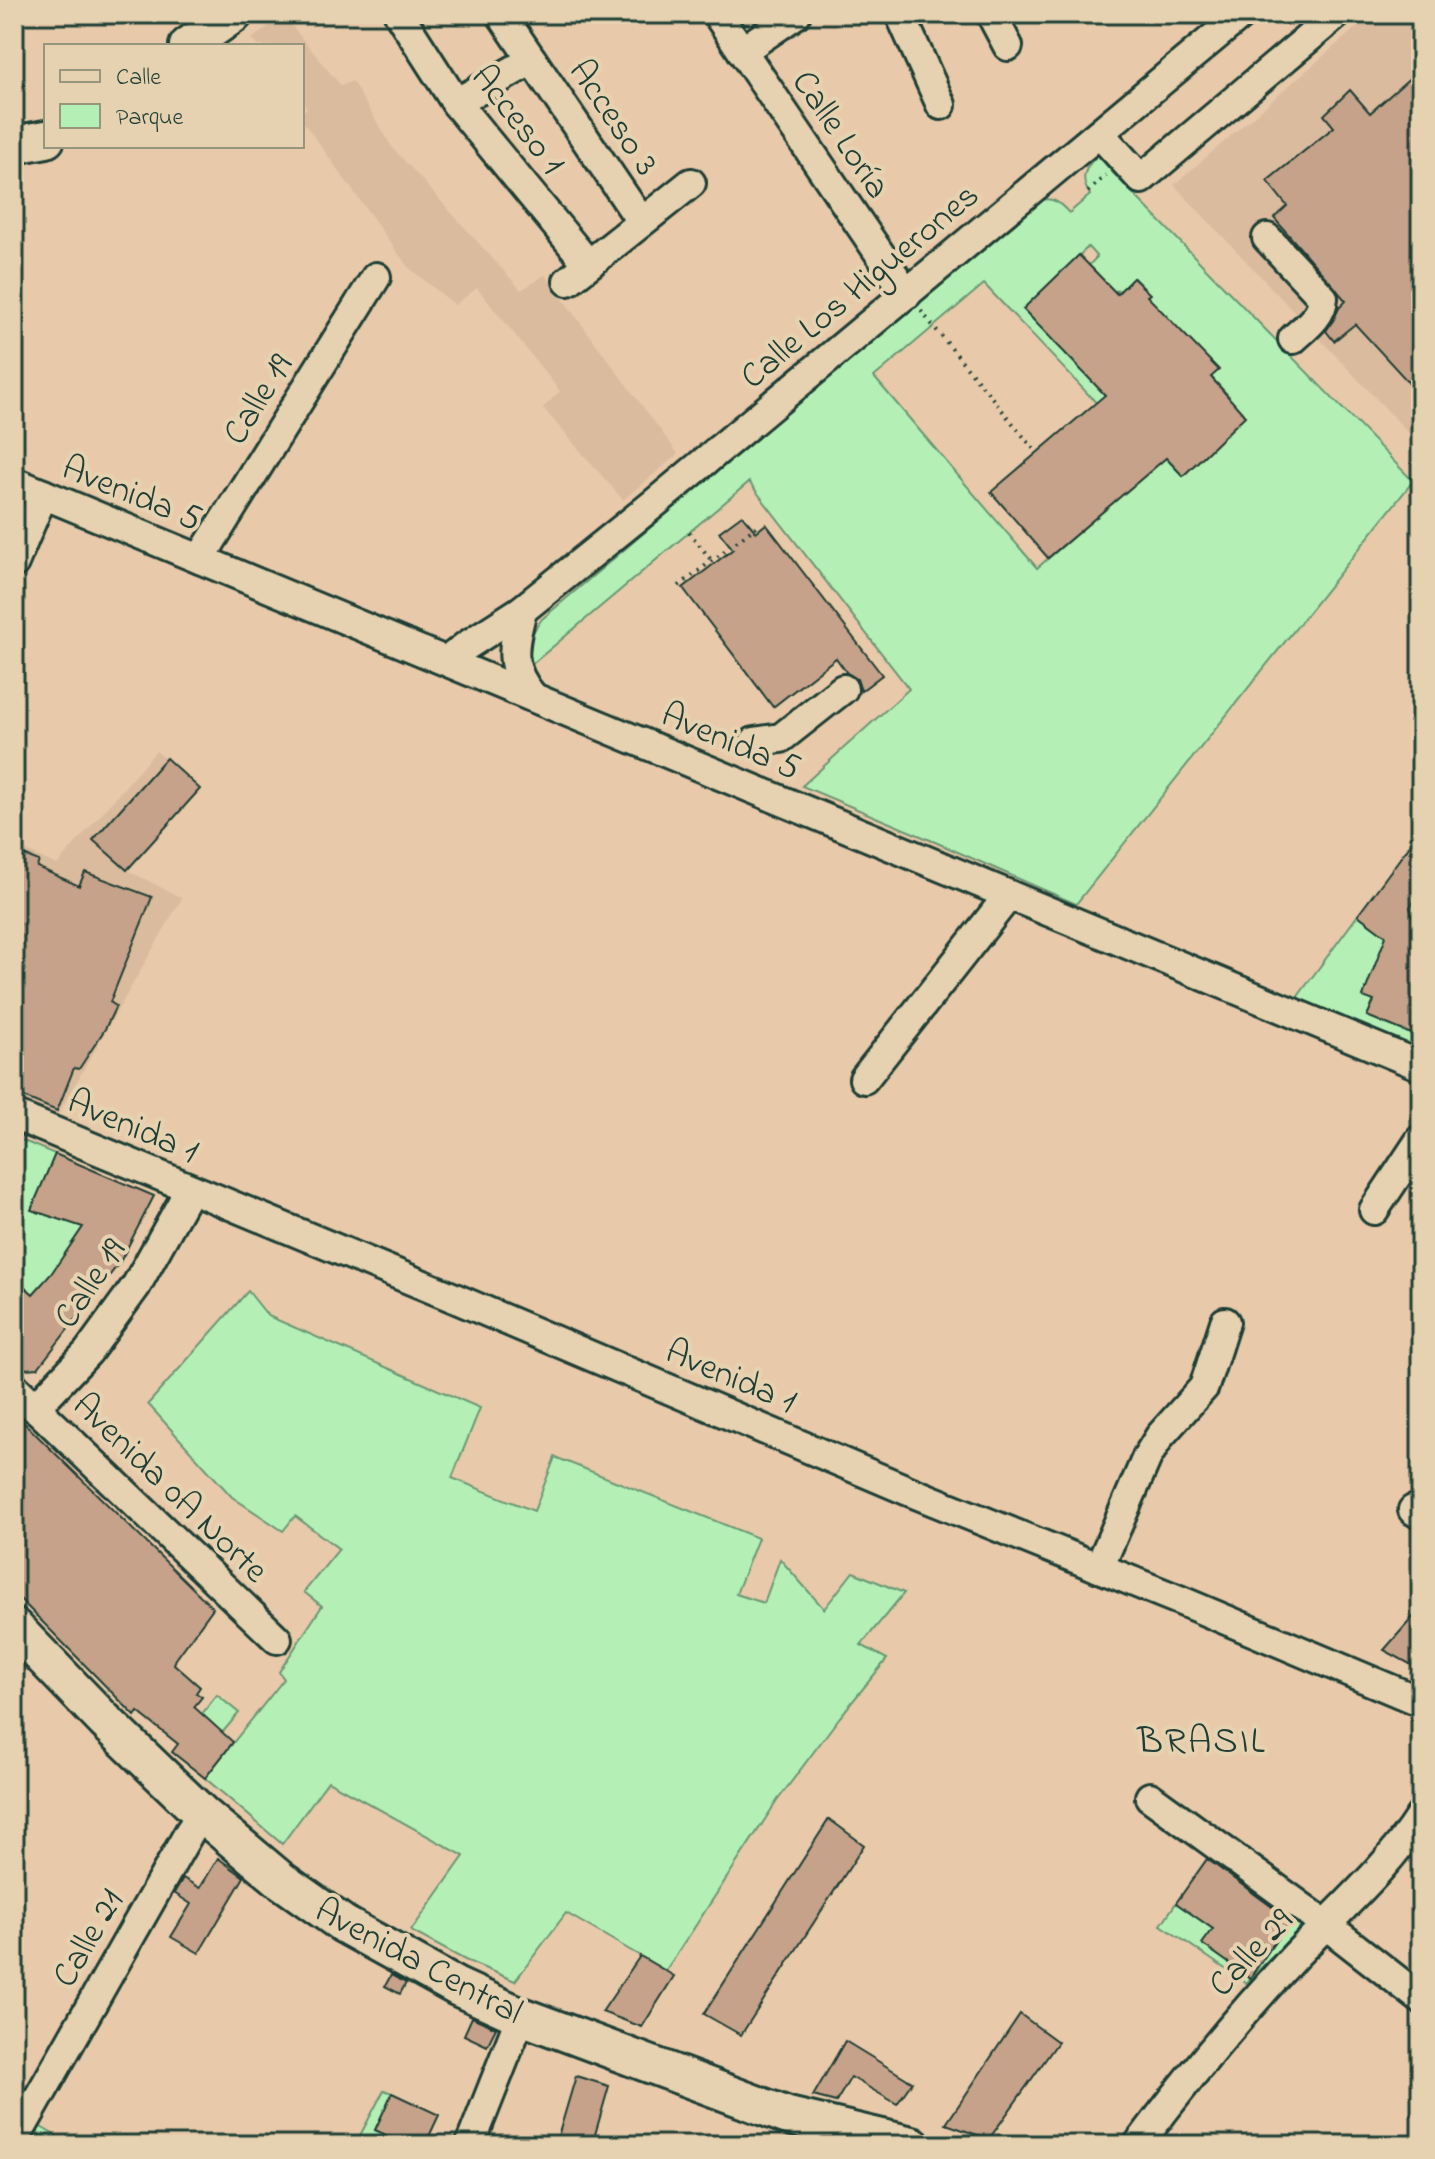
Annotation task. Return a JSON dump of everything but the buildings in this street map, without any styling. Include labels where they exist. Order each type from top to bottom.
[{"type":"main road","points":[[191,44],[234,14]]},
{"type":"main road","points":[[14,145],[44,139]]},
{"type":"main road","name":"Avenida Central","points":[[14,1627],[105,1721],[202,1814],[282,1881],[343,1924],[457,1987],[521,2016],[788,2116],[912,2145]]},
{"type":"street","name":"Acceso 1","points":[[399,14],[456,103],[578,272],[641,221]]},
{"type":"street","name":"Acceso 3","points":[[501,14],[641,221]]},
{"type":"street","name":"Calle Loría","points":[[717,14],[907,294]]},
{"type":"street","points":[[742,51],[796,14]]},
{"type":"street","points":[[900,14],[941,105]]},
{"type":"street","points":[[991,14],[1008,46]]},
{"type":"street","name":"Calle Los Higuerones","points":[[447,661],[522,610],[680,482],[1242,14]]},
{"type":"street","points":[[1100,134],[1141,179],[1337,14]]},
{"type":"street","points":[[456,103],[532,60]]},
{"type":"street","points":[[641,221],[691,183]]},
{"type":"street","points":[[1267,238],[1323,298],[1318,315],[1293,339]]},
{"type":"street","name":"Calle 19","points":[[200,559],[376,277]]},
{"type":"street","name":"Avenida 5","points":[[14,482],[1421,1066]]},
{"type":"street","points":[[14,563],[43,494]]},
{"type":"street","points":[[522,610],[515,637],[514,662],[521,682],[533,697]]},
{"type":"street","name":"Calle Los Higuerones","points":[[476,674],[522,610]]},
{"type":"street","points":[[864,1079],[1009,895]]},
{"type":"street","name":"Avenida 1","points":[[14,1115],[909,1491],[1421,1702]]},
{"type":"street","points":[[1374,1210],[1421,1139]]},
{"type":"street","name":"Calle 19","points":[[35,1408],[88,1352],[136,1286],[190,1189]]},
{"type":"street","points":[[1099,1568],[1147,1457],[1160,1436],[1204,1387],[1225,1322]]},
{"type":"street","name":"Avenida 0A Norte","points":[[14,1387],[277,1639]]},
{"type":"street","points":[[1150,1797],[1325,1924],[1421,1999]]},
{"type":"street","name":"Calle 21","points":[[14,2141],[202,1814]]},
{"type":"street","name":"Calle 29","points":[[1138,2145],[1217,2043],[1325,1924],[1388,1862],[1421,1815]]},
{"type":"street","points":[[470,2145],[521,2016]]},
{"type":"path","points":[[1088,192],[1111,170]]},
{"type":"path","points":[[907,294],[1037,453]]},
{"type":"path","points":[[679,586],[761,523]]},
{"type":"path","points":[[689,532],[712,561]]},
{"type":"shaded area","points":[[1372,14],[1421,14],[1421,446],[1174,185]]},
{"type":"shaded area","points":[[283,15],[341,86],[352,81],[392,147],[521,290],[545,275],[678,454],[623,500],[543,408],[560,391],[477,288],[455,305],[408,267],[304,123],[304,110],[307,108],[304,104],[304,44],[256,44],[252,39]]},
{"type":"shaded area","points":[[156,751],[200,789],[127,870],[182,898],[53,1123],[14,1106],[14,845],[57,865]]},
{"type":"green space","points":[[1098,155],[1413,481],[1076,904],[802,786],[909,689],[749,482],[531,665],[528,652],[530,640],[542,619],[1037,201],[1055,201],[1069,213],[1090,195],[1084,178]],"holes":[[[1088,247],[1097,257],[1089,265],[1114,291],[1121,290],[1134,278],[1229,396],[1200,424],[1235,405],[1245,416],[1183,476],[1023,309]],[[984,284],[1156,466],[1037,568],[874,377]]]},
{"type":"green space","points":[[1421,892],[1421,953],[1410,907]]},
{"type":"green space","points":[[1358,915],[1387,937],[1374,1001],[1367,1016],[1421,1038],[1421,1052],[1296,999]]},
{"type":"green space","points":[[14,1137],[55,1154],[32,1210],[83,1227],[52,1274],[33,1294],[14,1277]]},
{"type":"green space","points":[[248,1291],[268,1316],[480,1408],[452,1478],[534,1511],[555,1457],[758,1538],[736,1594],[764,1603],[780,1559],[824,1609],[853,1572],[904,1593],[861,1645],[887,1659],[777,1801],[666,1971],[566,1913],[515,1981],[465,1960],[411,1931],[464,1856],[328,1781],[282,1844],[205,1778],[284,1679],[279,1672],[322,1606],[304,1592],[339,1549],[295,1516],[283,1531],[232,1497],[148,1404]]},
{"type":"green space","points":[[217,1695],[239,1713],[222,1733],[202,1714]]},
{"type":"green space","points":[[1176,1903],[1213,1929],[1203,1943],[1250,1977],[1294,1915],[1309,1919],[1246,1983],[1161,1925]]},
{"type":"green space","points":[[384,2090],[392,2093],[375,2130],[408,2145],[355,2145]]},
{"type":"green space","points":[[39,2126],[72,2145],[29,2145]]},
{"type":"district","name":"BRASIL","points":[[1202,1739]]}]
